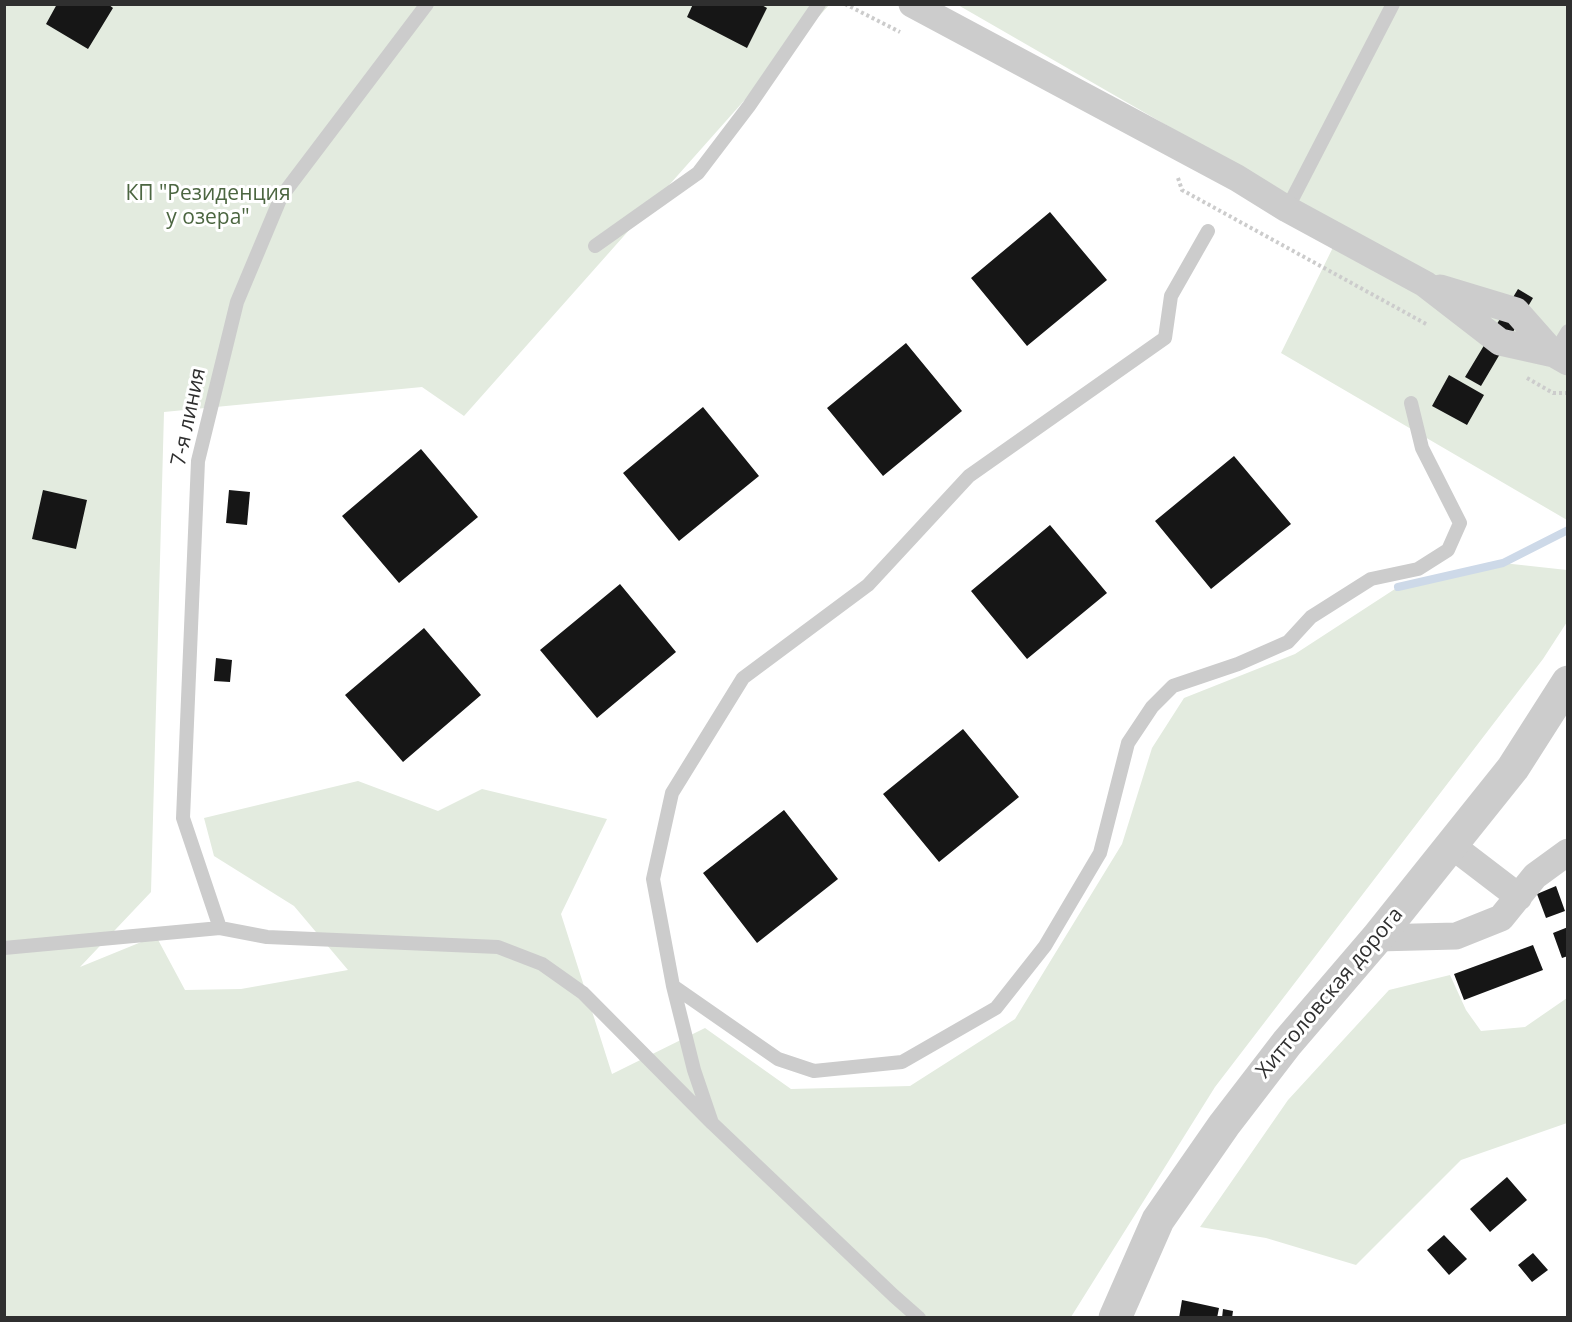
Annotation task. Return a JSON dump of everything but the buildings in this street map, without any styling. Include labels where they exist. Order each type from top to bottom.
[{"type":"street","points":[[912,4],[1237,178],[1425,284],[1500,342],[1561,358]]},
{"type":"street","name":"Хиттоловская дорога","points":[[1115,1317],[1158,1220],[1224,1125],[1287,1043],[1377,938],[1513,768],[1568,682]]},
{"type":"street","points":[[1451,845],[1519,897]]},
{"type":"street","points":[[1377,938],[1456,936],[1501,918],[1535,876],[1568,852]]},
{"type":"lane","name":"7-я линия","points":[[220,928],[183,818],[198,461],[237,302],[281,197],[427,4]]},
{"type":"lane","points":[[596,246],[698,173],[749,106],[819,4]]},
{"type":"lane","points":[[1287,208],[1393,4]]},
{"type":"lane","points":[[712,1123],[694,1070],[673,986],[653,879],[672,793],[743,678],[868,585],[969,476],[1165,338],[1171,296],[1208,231]]},
{"type":"lane","points":[[1561,358],[1568,331]]},
{"type":"lane","points":[[673,986],[778,1059],[814,1071],[902,1062],[996,1008],[1045,946],[1100,854],[1128,743],[1152,706],[1173,686],[1238,664],[1288,642],[1311,617],[1371,579],[1418,569],[1448,550],[1460,523],[1422,448],[1411,403]]},
{"type":"lane","points":[[4,948],[220,928],[267,937],[498,947],[542,964],[583,993],[712,1123],[919,1317]]},
{"type":"path","points":[[845,4],[903,33]]},
{"type":"path","points":[[1176,172],[1182,190],[1430,326]]},
{"type":"path","points":[[1522,376],[1553,393],[1568,393]]},
{"type":"green space","name":"КП \"Резиденция у озера\"","points":[[5,5],[829,5],[464,416],[422,387],[164,412],[151,892],[80,967],[156,936],[185,990],[241,989],[348,970],[294,906],[214,856],[204,818],[358,781],[438,811],[482,789],[607,819],[561,914],[612,1074],[705,1028],[791,1089],[910,1086],[1015,1019],[1122,844],[1152,748],[1184,698],[1295,654],[1398,587],[1503,563],[1567,570],[1567,622],[1543,659],[1215,1087],[1071,1317],[5,1318]]},
{"type":"green space","points":[[958,5],[1567,5],[1567,520],[1281,353],[1343,227]]},
{"type":"green space","points":[[1450,975],[1466,1010],[1481,1031],[1525,1027],[1567,998],[1567,1123],[1461,1160],[1356,1265],[1266,1238],[1200,1227],[1288,1100],[1389,990]]},
{"type":"waterway","points":[[1398,587],[1503,563],[1568,530]]}]
